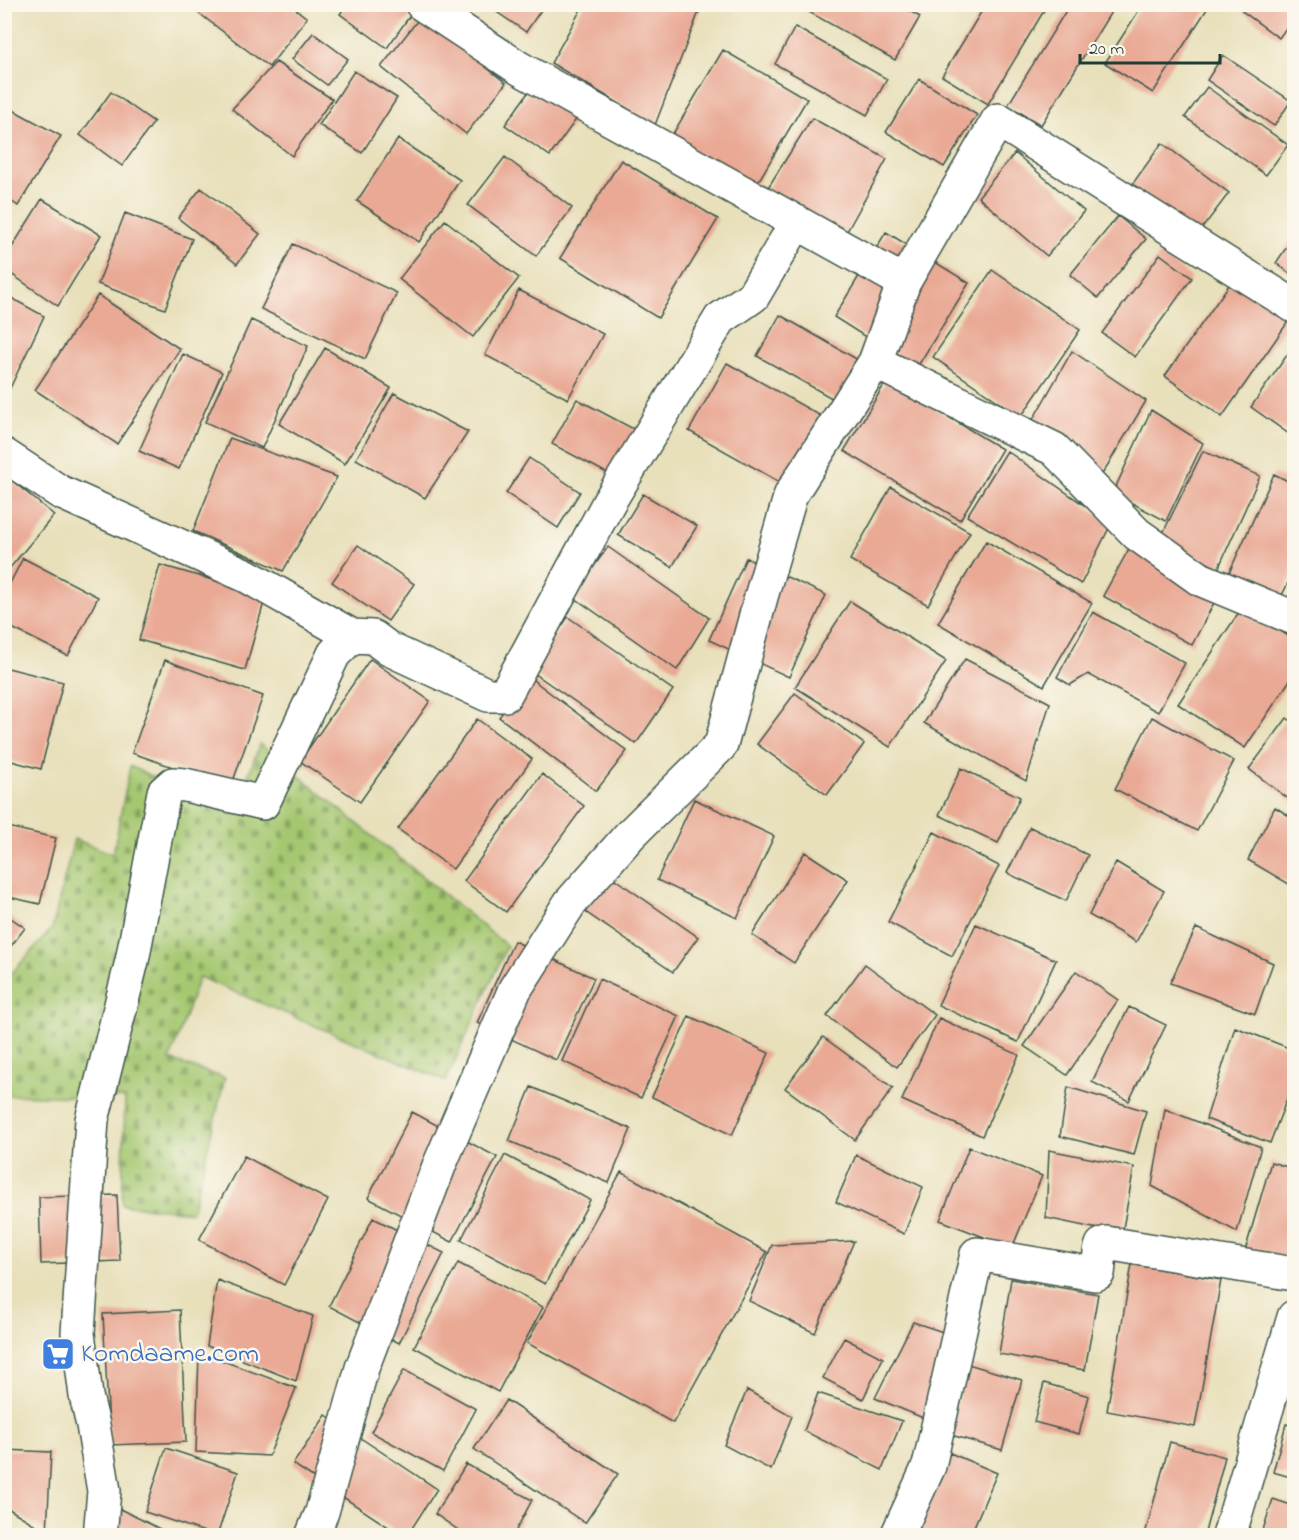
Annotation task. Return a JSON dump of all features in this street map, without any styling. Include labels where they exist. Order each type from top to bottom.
[{"type":"street","points":[[422,4],[519,68],[904,282]]},
{"type":"street","points":[[312,1536],[322,1512],[362,1368],[439,1166],[515,989],[570,903],[630,835],[721,745],[760,597],[791,494],[875,362],[904,282],[998,120],[1294,306]]},
{"type":"street","points":[[4,455],[60,492],[248,576],[352,636],[373,637],[389,649],[488,695],[506,695],[609,502],[720,319],[753,296],[797,222]]},
{"type":"street","points":[[875,362],[1054,449],[1137,534],[1200,579],[1294,618]]},
{"type":"street","points":[[100,1536],[104,1491],[86,1396],[78,1334],[92,1120],[132,961],[165,792],[173,784],[186,785],[263,803],[334,654],[352,636]]},
{"type":"street","points":[[897,1536],[929,1466],[978,1254],[1095,1274],[1099,1270],[1102,1245],[1107,1244],[1294,1274]]},
{"type":"street","points":[[1230,1535],[1294,1317]]},
{"type":"green space","points":[[260,744],[507,946],[446,1081],[199,977],[170,1060],[225,1078],[192,1212],[122,1205],[125,1098],[5,1095],[4,973],[10,975],[52,929],[74,839],[113,854],[130,766],[233,815]]},
{"type":"building","points":[[187,4],[289,4],[307,18],[269,67]]},
{"type":"building","points":[[347,4],[406,4],[414,10],[387,48],[340,14]]},
{"type":"building","points":[[485,4],[545,4],[526,32]]},
{"type":"building","points":[[584,4],[702,4],[655,125],[551,63]]},
{"type":"building","points":[[801,4],[898,4],[920,17],[895,60],[800,7]]},
{"type":"building","points":[[986,4],[1048,4],[988,104],[942,76]]},
{"type":"building","points":[[1070,4],[1100,4],[1111,12],[1041,125],[1008,105]]},
{"type":"building","points":[[1143,4],[1209,6],[1153,93],[1105,63]]},
{"type":"building","points":[[1247,4],[1294,4],[1294,17],[1279,38],[1242,11]]},
{"type":"building","points":[[421,16],[506,83],[466,134],[381,67]]},
{"type":"building","points":[[795,27],[887,79],[867,115],[775,64]]},
{"type":"building","points":[[313,33],[348,59],[327,85],[292,59]]},
{"type":"building","points":[[723,50],[807,99],[755,187],[671,137]]},
{"type":"building","points":[[1223,55],[1291,101],[1274,126],[1207,80]]},
{"type":"building","points":[[276,62],[332,99],[292,156],[232,109]]},
{"type":"building","points":[[354,71],[397,98],[362,153],[319,125]]},
{"type":"building","points":[[919,79],[977,115],[944,167],[886,132]]},
{"type":"building","points":[[532,87],[577,118],[550,156],[505,125]]},
{"type":"building","points":[[1207,87],[1288,145],[1266,175],[1185,117]]},
{"type":"building","points":[[111,92],[154,122],[122,166],[80,135]]},
{"type":"building","points":[[4,105],[61,136],[18,206],[4,196]]},
{"type":"building","points":[[812,118],[887,159],[845,235],[767,189]]},
{"type":"building","points":[[398,139],[460,180],[419,242],[357,201]]},
{"type":"building","points":[[1162,143],[1229,193],[1188,247],[1123,197]]},
{"type":"building","points":[[1015,153],[1084,211],[1047,256],[978,197]]},
{"type":"building","points":[[505,157],[572,208],[536,256],[468,205]]},
{"type":"building","points":[[621,160],[718,219],[658,318],[560,258]]},
{"type":"building","points":[[201,188],[260,234],[237,264],[178,218]]},
{"type":"building","points":[[42,199],[101,235],[58,306],[4,269],[4,260]]},
{"type":"building","points":[[125,213],[192,239],[165,309],[98,284]]},
{"type":"building","points":[[1118,216],[1146,239],[1098,298],[1070,275]]},
{"type":"building","points":[[445,220],[519,278],[473,337],[399,279]]},
{"type":"building","points":[[886,232],[969,283],[916,369],[834,317]]},
{"type":"building","points":[[1294,236],[1294,276],[1276,263]]},
{"type":"building","points":[[293,244],[397,293],[365,359],[261,309]]},
{"type":"building","points":[[1160,254],[1192,278],[1135,357],[1102,333]]},
{"type":"building","points":[[992,270],[1080,330],[1021,417],[933,357]]},
{"type":"building","points":[[1233,279],[1290,319],[1222,417],[1165,376]]},
{"type":"building","points":[[519,290],[603,334],[568,399],[485,355]]},
{"type":"building","points":[[4,294],[44,316],[4,401]]},
{"type":"building","points":[[98,295],[180,349],[117,444],[35,390]]},
{"type":"building","points":[[780,315],[860,361],[837,401],[757,356]]},
{"type":"building","points":[[251,320],[308,346],[262,448],[205,422]]},
{"type":"building","points":[[1294,345],[1294,427],[1289,434],[1251,407]]},
{"type":"building","points":[[325,348],[391,388],[345,464],[279,424]]},
{"type":"building","points":[[1072,351],[1146,401],[1100,478],[1031,423]]},
{"type":"building","points":[[183,354],[222,372],[179,469],[139,451]]},
{"type":"building","points":[[727,363],[821,416],[783,484],[689,431]]},
{"type":"building","points":[[887,380],[1002,449],[960,520],[844,451]]},
{"type":"building","points":[[394,393],[468,432],[425,498],[356,459]]},
{"type":"building","points":[[577,399],[643,434],[618,479],[552,444]]},
{"type":"building","points":[[1151,410],[1203,443],[1166,521],[1113,493]]},
{"type":"building","points":[[230,438],[337,477],[283,571],[193,531]]},
{"type":"building","points":[[1007,451],[1111,524],[1081,584],[967,516]]},
{"type":"building","points":[[1203,451],[1260,476],[1218,569],[1161,537]]},
{"type":"building","points":[[529,458],[580,492],[558,528],[506,493]]},
{"type":"building","points":[[4,474],[54,515],[4,575]]},
{"type":"building","points":[[1274,474],[1294,484],[1294,571],[1281,597],[1229,573]]},
{"type":"building","points":[[891,487],[970,532],[928,605],[850,560]]},
{"type":"building","points":[[643,494],[697,526],[672,567],[618,535]]},
{"type":"building","points":[[986,541],[1092,603],[1044,686],[938,623]]},
{"type":"building","points":[[358,545],[414,584],[388,621],[332,582]]},
{"type":"building","points":[[1131,545],[1219,593],[1192,645],[1103,596]]},
{"type":"building","points":[[608,547],[709,618],[677,670],[572,596]]},
{"type":"building","points":[[23,558],[98,597],[68,656],[4,624],[4,595]]},
{"type":"building","points":[[746,558],[826,595],[789,677],[709,640]]},
{"type":"building","points":[[160,565],[266,595],[245,670],[139,640]]},
{"type":"building","points":[[850,601],[946,661],[890,747],[795,687]]},
{"type":"building","points":[[1243,606],[1294,640],[1294,674],[1245,748],[1178,704]]},
{"type":"building","points":[[1093,612],[1185,663],[1158,712],[1088,674],[1070,685],[1057,677]]},
{"type":"building","points":[[568,617],[673,690],[636,744],[531,671]]},
{"type":"building","points":[[370,659],[430,701],[360,802],[300,761]]},
{"type":"building","points":[[965,659],[1050,703],[1026,781],[924,723]]},
{"type":"building","points":[[165,660],[263,696],[231,787],[132,753]]},
{"type":"building","points":[[4,667],[63,682],[41,769],[4,759]]},
{"type":"building","points":[[529,677],[627,751],[596,791],[499,717]]},
{"type":"building","points":[[795,693],[864,744],[827,795],[757,744]]},
{"type":"building","points":[[1152,717],[1234,761],[1197,831],[1115,789]]},
{"type":"building","points":[[1287,718],[1294,723],[1294,803],[1249,769]]},
{"type":"building","points":[[477,719],[532,759],[453,869],[398,829]]},
{"type":"building","points":[[961,768],[1020,797],[998,843],[939,815]]},
{"type":"building","points":[[542,774],[584,806],[506,912],[464,881]]},
{"type":"building","points":[[694,799],[774,836],[737,918],[657,880]]},
{"type":"building","points":[[1275,807],[1294,819],[1294,887],[1248,860]]},
{"type":"building","points":[[8,827],[56,838],[40,904],[4,896],[4,840]]},
{"type":"building","points":[[1030,827],[1088,855],[1066,901],[1007,873]]},
{"type":"building","points":[[934,832],[999,866],[952,956],[888,922]]},
{"type":"building","points":[[805,852],[848,880],[794,963],[752,935]]},
{"type":"building","points":[[1116,862],[1164,891],[1136,942],[1089,915]]},
{"type":"building","points":[[609,875],[698,937],[673,972],[584,911]]},
{"type":"building","points":[[4,913],[25,928],[4,955]]},
{"type":"building","points":[[976,924],[1056,960],[1018,1042],[938,1005]]},
{"type":"building","points":[[1196,928],[1273,963],[1255,1014],[1170,983]]},
{"type":"building","points":[[514,941],[594,978],[556,1060],[477,1023]]},
{"type":"building","points":[[865,964],[935,1015],[897,1067],[827,1016]]},
{"type":"building","points":[[1076,971],[1118,1000],[1067,1075],[1024,1046]]},
{"type":"building","points":[[599,979],[679,1016],[641,1098],[562,1061]]},
{"type":"building","points":[[1129,1007],[1166,1025],[1129,1101],[1092,1082]]},
{"type":"building","points":[[689,1016],[769,1053],[732,1135],[652,1097]]},
{"type":"building","points":[[939,1018],[1019,1055],[982,1136],[902,1100]]},
{"type":"building","points":[[1235,1027],[1294,1050],[1294,1080],[1270,1143],[1206,1119]]},
{"type":"building","points":[[823,1037],[893,1088],[855,1140],[785,1088]]},
{"type":"building","points":[[531,1087],[631,1129],[609,1183],[509,1141]]},
{"type":"building","points":[[1068,1087],[1146,1111],[1134,1155],[1060,1136]]},
{"type":"building","points":[[1165,1109],[1261,1147],[1237,1232],[1152,1186]]},
{"type":"building","points":[[412,1112],[497,1157],[452,1242],[368,1198]]},
{"type":"building","points":[[969,1147],[1042,1176],[1012,1248],[940,1220]]},
{"type":"building","points":[[1049,1150],[1134,1167],[1122,1234],[1046,1218]]},
{"type":"building","points":[[505,1155],[590,1200],[545,1284],[461,1240]]},
{"type":"building","points":[[856,1155],[923,1187],[904,1234],[836,1202]]},
{"type":"building","points":[[244,1156],[328,1200],[284,1285],[199,1240]]},
{"type":"building","points":[[1271,1162],[1294,1169],[1294,1265],[1245,1251]]},
{"type":"building","points":[[621,1172],[767,1252],[673,1423],[527,1343]]},
{"type":"building","points":[[117,1195],[120,1261],[41,1264],[39,1197]]},
{"type":"building","points":[[373,1218],[444,1253],[399,1343],[329,1306]]},
{"type":"building","points":[[854,1241],[815,1333],[749,1301],[772,1245]]},
{"type":"building","points":[[458,1263],[543,1307],[498,1392],[414,1347]]},
{"type":"building","points":[[1132,1264],[1221,1280],[1195,1427],[1107,1411]]},
{"type":"building","points":[[1011,1279],[1098,1294],[1085,1370],[999,1354]]},
{"type":"building","points":[[217,1280],[313,1316],[296,1381],[207,1346]]},
{"type":"building","points":[[180,1310],[186,1442],[110,1445],[103,1314]]},
{"type":"building","points":[[913,1322],[973,1342],[945,1427],[875,1398]]},
{"type":"building","points":[[844,1338],[883,1358],[863,1399],[823,1378]]},
{"type":"building","points":[[199,1352],[296,1388],[269,1456],[196,1452]]},
{"type":"building","points":[[968,1364],[1022,1380],[1002,1450],[948,1434]]},
{"type":"building","points":[[404,1370],[476,1409],[443,1471],[371,1432]]},
{"type":"building","points":[[1044,1383],[1089,1396],[1079,1434],[1034,1422]]},
{"type":"building","points":[[747,1390],[792,1416],[771,1470],[724,1445]]},
{"type":"building","points":[[818,1393],[902,1421],[882,1470],[804,1431]]},
{"type":"building","points":[[506,1400],[618,1474],[585,1523],[474,1449]]},
{"type":"building","points":[[326,1415],[437,1489],[407,1536],[402,1536],[293,1464]]},
{"type":"building","points":[[1286,1424],[1294,1426],[1294,1478],[1273,1472]]},
{"type":"building","points":[[1170,1442],[1225,1457],[1204,1536],[1145,1534]]},
{"type":"building","points":[[166,1448],[238,1472],[217,1536],[145,1512]]},
{"type":"building","points":[[4,1450],[51,1452],[47,1532],[4,1506]]},
{"type":"building","points":[[950,1453],[997,1473],[970,1536],[916,1536]]},
{"type":"building","points":[[466,1464],[532,1500],[513,1536],[467,1536],[435,1514]]},
{"type":"building","points":[[1273,1499],[1294,1506],[1294,1536],[1261,1536]]},
{"type":"building","points":[[120,1509],[174,1536],[113,1536]]},
{"type":"place","name":"Komdaame.com","points":[[58,1354]]}]
